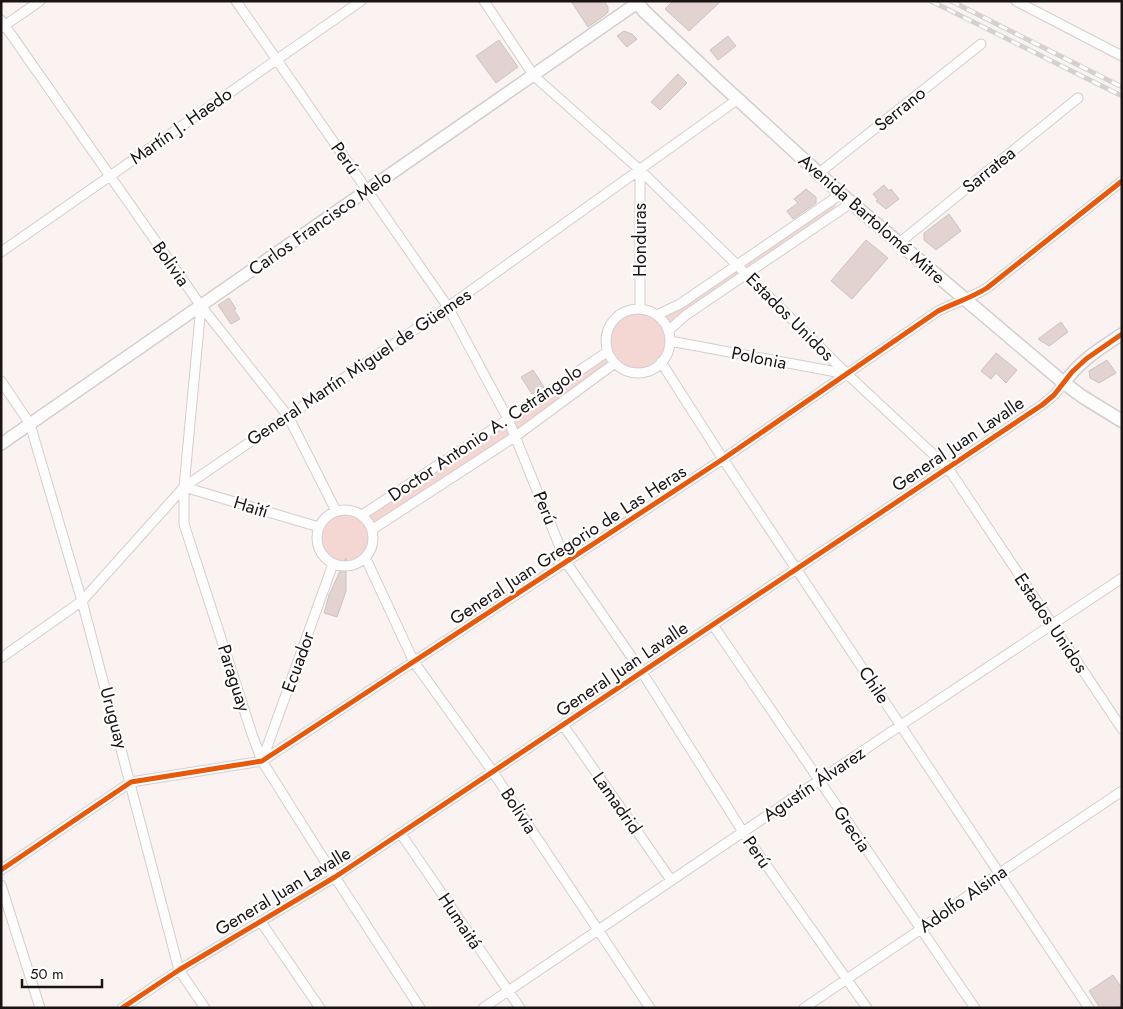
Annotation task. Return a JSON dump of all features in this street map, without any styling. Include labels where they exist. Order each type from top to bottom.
[{"type":"main road","name":"Avenida Bartolomé Mitre","points":[[638,2],[738,99],[852,203],[1064,383],[1122,421]]},
{"type":"street","points":[[3,24],[40,1]]},
{"type":"street","name":"Perú","points":[[236,1],[448,307],[516,436],[566,562],[642,672],[743,832],[867,1008]]},
{"type":"street","name":"Martín J. Haedo","points":[[1,252],[361,1]]},
{"type":"street","name":"Estados Unidos","points":[[484,1],[534,76],[640,170],[847,374],[948,468],[1122,729]]},
{"type":"street","points":[[1016,1],[1122,56]]},
{"type":"street","name":"Carlos Francisco Melo","points":[[1,444],[534,76],[638,2]]},
{"type":"street","name":"Bolivia","points":[[3,24],[201,306],[288,416],[336,511]]},
{"type":"street","name":"Serrano","points":[[819,173],[981,44]]},
{"type":"street","name":"Sarratea","points":[[899,243],[1078,98]]},
{"type":"street","name":"General Martín Miguel de Güemes","points":[[1,658],[82,601],[184,487],[448,307],[738,99]]},
{"type":"street","name":"Honduras","points":[[640,170],[640,309]]},
{"type":"street","name":"General Juan Gregorio de Las Heras","points":[[1,870],[130,782],[262,761],[723,459],[938,311],[976,295],[1122,181]]},
{"type":"street","points":[[657,315],[680,304],[842,194]]},
{"type":"street","points":[[668,331],[686,315],[852,203]]},
{"type":"street","name":"Paraguay","points":[[201,306],[184,487],[184,524],[262,761],[420,1008]]},
{"type":"street","points":[[648,310],[657,315],[664,322],[670,341],[666,356],[661,362],[644,372],[624,369],[615,363],[608,352],[606,342],[607,331],[611,322],[625,311],[648,310]]},
{"type":"street","name":"General Juan Lavalle","points":[[122,1008],[179,970],[335,877],[401,834],[1042,405],[1054,395],[1086,358],[1122,334]]},
{"type":"street","name":"Polonia","points":[[670,341],[847,374]]},
{"type":"street","name":"Doctor Antonio A. Cetrángolo","points":[[362,515],[608,352]]},
{"type":"street","name":"Chile","points":[[661,362],[723,459],[1089,1008]]},
{"type":"street","name":"Doctor Antonio A. Cetrángolo","points":[[373,529],[516,436],[615,363]]},
{"type":"street","name":"Uruguay","points":[[1,380],[30,424],[82,601],[179,970],[205,1008]]},
{"type":"street","name":"Haití","points":[[184,487],[319,527]]},
{"type":"street","points":[[345,509],[362,515],[369,521],[373,529],[373,545],[370,552],[359,563],[350,566],[333,564],[326,559],[317,544],[319,527],[323,520],[329,514],[345,509]]},
{"type":"street","name":"Bolivia","points":[[366,558],[414,662],[493,772],[650,1008]]},
{"type":"street","name":"Ecuador","points":[[262,761],[333,564]]},
{"type":"street","name":"Agustín Álvarez","points":[[483,1008],[819,780],[1122,578]]},
{"type":"street","name":"Grecia","points":[[713,625],[975,1008]]},
{"type":"street","name":"Lamadrid","points":[[563,725],[671,880]]},
{"type":"street","name":"Adolfo Alsina","points":[[804,1008],[1122,791]]},
{"type":"street","name":"Humaitá","points":[[401,834],[520,1008]]},
{"type":"street","points":[[1,885],[40,1008]]},
{"type":"street","points":[[261,922],[320,1008]]},
{"type":"shaded area","points":[[841,194],[832,215],[668,331],[664,322],[657,315]]},
{"type":"shaded area","points":[[637,313],[648,315],[657,321],[663,330],[665,341],[663,352],[657,361],[648,367],[637,369],[626,367],[617,361],[611,352],[609,341],[611,330],[617,321],[626,315]]},
{"type":"shaded area","points":[[607,352],[615,363],[373,529],[362,515]]},
{"type":"shaded area","points":[[350,515],[362,521],[367,529],[367,547],[362,555],[354,560],[340,561],[328,555],[323,547],[322,533],[328,521],[336,516]]},
{"type":"building","points":[[571,1],[604,1],[608,7],[608,12],[588,27]]},
{"type":"building","points":[[673,1],[721,1],[689,31],[665,9]]},
{"type":"building","points":[[624,31],[632,34],[637,39],[627,47],[617,36]]},
{"type":"building","points":[[728,36],[736,46],[718,60],[710,50]]},
{"type":"building","points":[[499,40],[518,67],[496,83],[476,56]]},
{"type":"building","points":[[678,74],[687,83],[660,110],[651,102]]},
{"type":"building","points":[[884,185],[889,191],[891,189],[899,199],[886,209],[876,201],[878,200],[873,194]]},
{"type":"building","points":[[806,189],[816,197],[816,203],[793,219],[787,211],[798,203],[794,199]]},
{"type":"building","points":[[949,214],[961,231],[936,250],[924,240],[924,233]]},
{"type":"building","points":[[866,240],[888,258],[852,299],[831,281]]},
{"type":"building","points":[[229,298],[240,319],[231,324],[218,305]]},
{"type":"building","points":[[1061,322],[1068,332],[1049,346],[1038,339]]},
{"type":"building","points":[[996,353],[1017,370],[1006,383],[996,373],[991,379],[981,371]]},
{"type":"building","points":[[1107,360],[1116,373],[1099,383],[1090,378],[1089,371]]},
{"type":"building","points":[[533,370],[544,387],[532,394],[521,377]]},
{"type":"building","points":[[346,558],[346,591],[337,617],[324,613],[329,595]]},
{"type":"building","points":[[1113,975],[1122,988],[1122,1005],[1117,1008],[1100,1008],[1089,991]]},
{"type":"railway","points":[[931,1],[1122,96]]},
{"type":"railway","points":[[951,1],[1122,87]]},
{"type":"cycle path","points":[[1,870],[131,782],[262,761],[723,459],[938,311],[987,288],[1122,181]]},
{"type":"cycle path","points":[[122,1008],[179,970],[335,877],[1042,405],[1054,395],[1072,372],[1086,359],[1122,334]]}]
